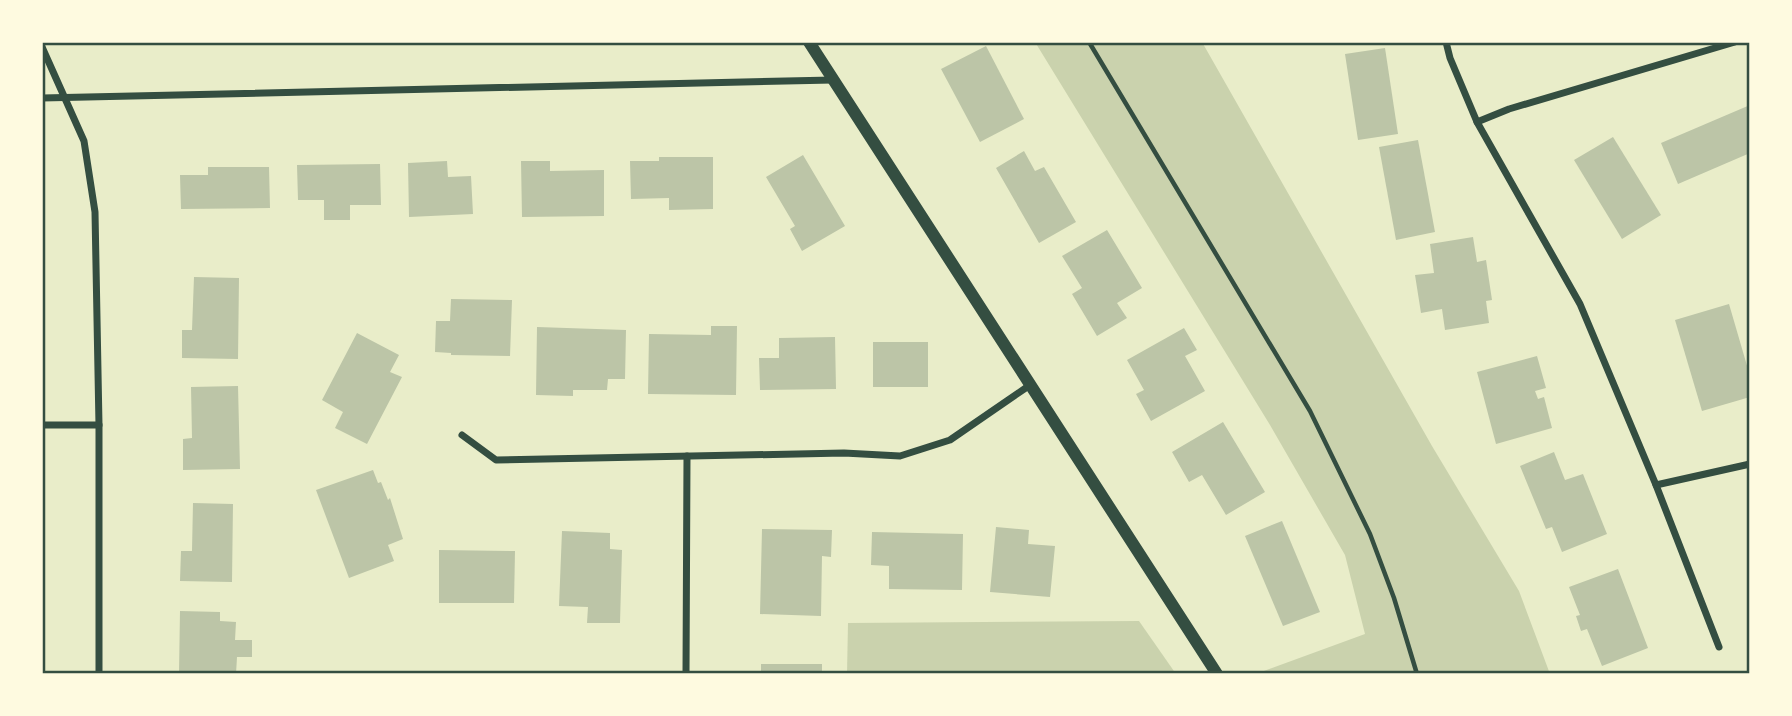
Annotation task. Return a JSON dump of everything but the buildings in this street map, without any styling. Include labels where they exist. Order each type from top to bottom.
[{"type":"street","points":[[809,42],[1217,674]]},
{"type":"street","points":[[1446,42],[1477,122],[1580,304],[1656,485],[1719,647]]},
{"type":"street","points":[[1477,122],[1509,109],[1735,42]]},
{"type":"street","points":[[42,47],[84,141],[95,212],[99,425],[99,674]]},
{"type":"street","points":[[42,99],[833,80]]},
{"type":"street","points":[[462,435],[496,460],[844,453],[900,456],[950,440],[1030,385]]},
{"type":"street","points":[[42,425],[99,425]]},
{"type":"street","points":[[686,674],[687,456]]},
{"type":"street","points":[[1656,485],[1750,464]]},
{"type":"path","points":[[1088,42],[1310,411],[1370,534],[1394,598],[1417,674]]},
{"type":"green space","points":[[1035,42],[1202,42],[1432,446],[1519,591],[1550,674],[1262,674],[1261,672],[1365,634],[1345,555],[1270,425]]},
{"type":"green space","points":[[1139,621],[1176,674],[847,674],[848,623]]}]
